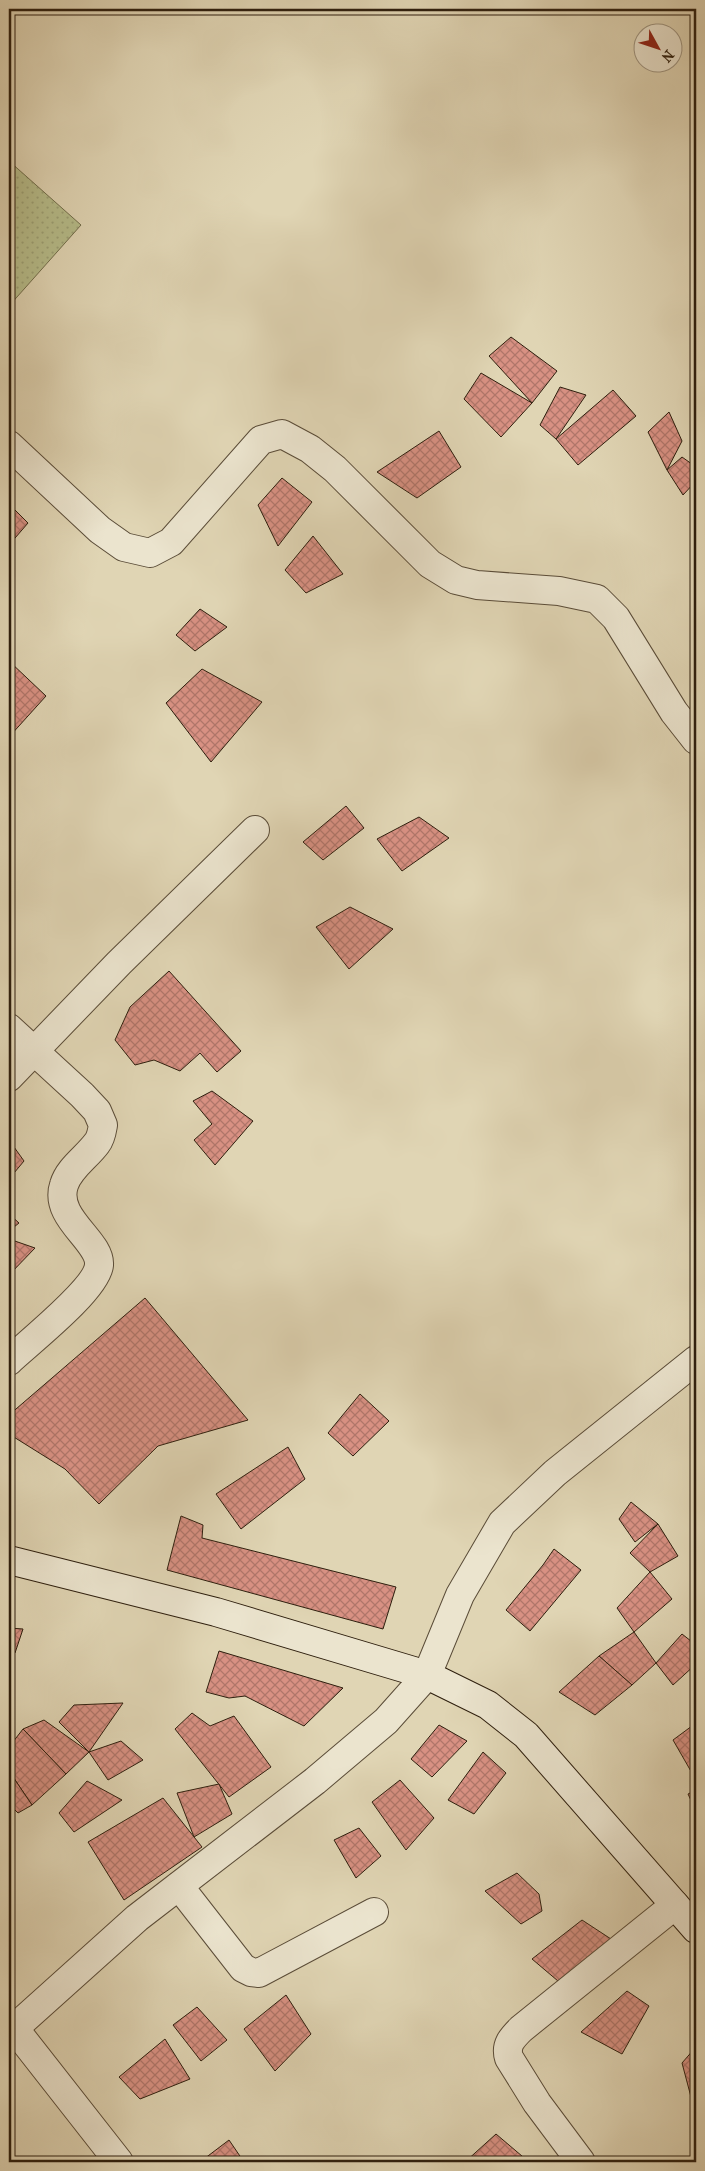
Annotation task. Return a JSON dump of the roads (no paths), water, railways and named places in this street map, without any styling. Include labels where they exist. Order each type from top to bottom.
[{"type":"street","points":[[9,445],[100,530],[124,547],[150,553],[171,542],[260,440],[282,434],[310,450],[335,468],[430,564],[456,580],[477,585],[559,591],[598,599],[616,618],[674,712],[696,740]]},
{"type":"street","points":[[9,1077],[118,964],[255,830]]},
{"type":"street","points":[[9,1028],[97,1111],[104,1126],[98,1142],[64,1184],[63,1197],[64,1208],[98,1255],[99,1265],[94,1278],[70,1306],[9,1361]]},
{"type":"street","points":[[119,2162],[11,2030],[137,1918],[329,1769],[386,1721],[427,1676],[460,1595],[502,1523],[556,1473],[696,1360]]},
{"type":"street","points":[[9,1560],[216,1612],[427,1676],[488,1705],[526,1735],[696,1930]]},
{"type":"street","points":[[179,1886],[243,1968],[259,1973],[374,1912]]},
{"type":"street","points":[[581,2162],[537,2104],[509,2058],[507,2052],[509,2042],[521,2029],[675,1905]]}]
